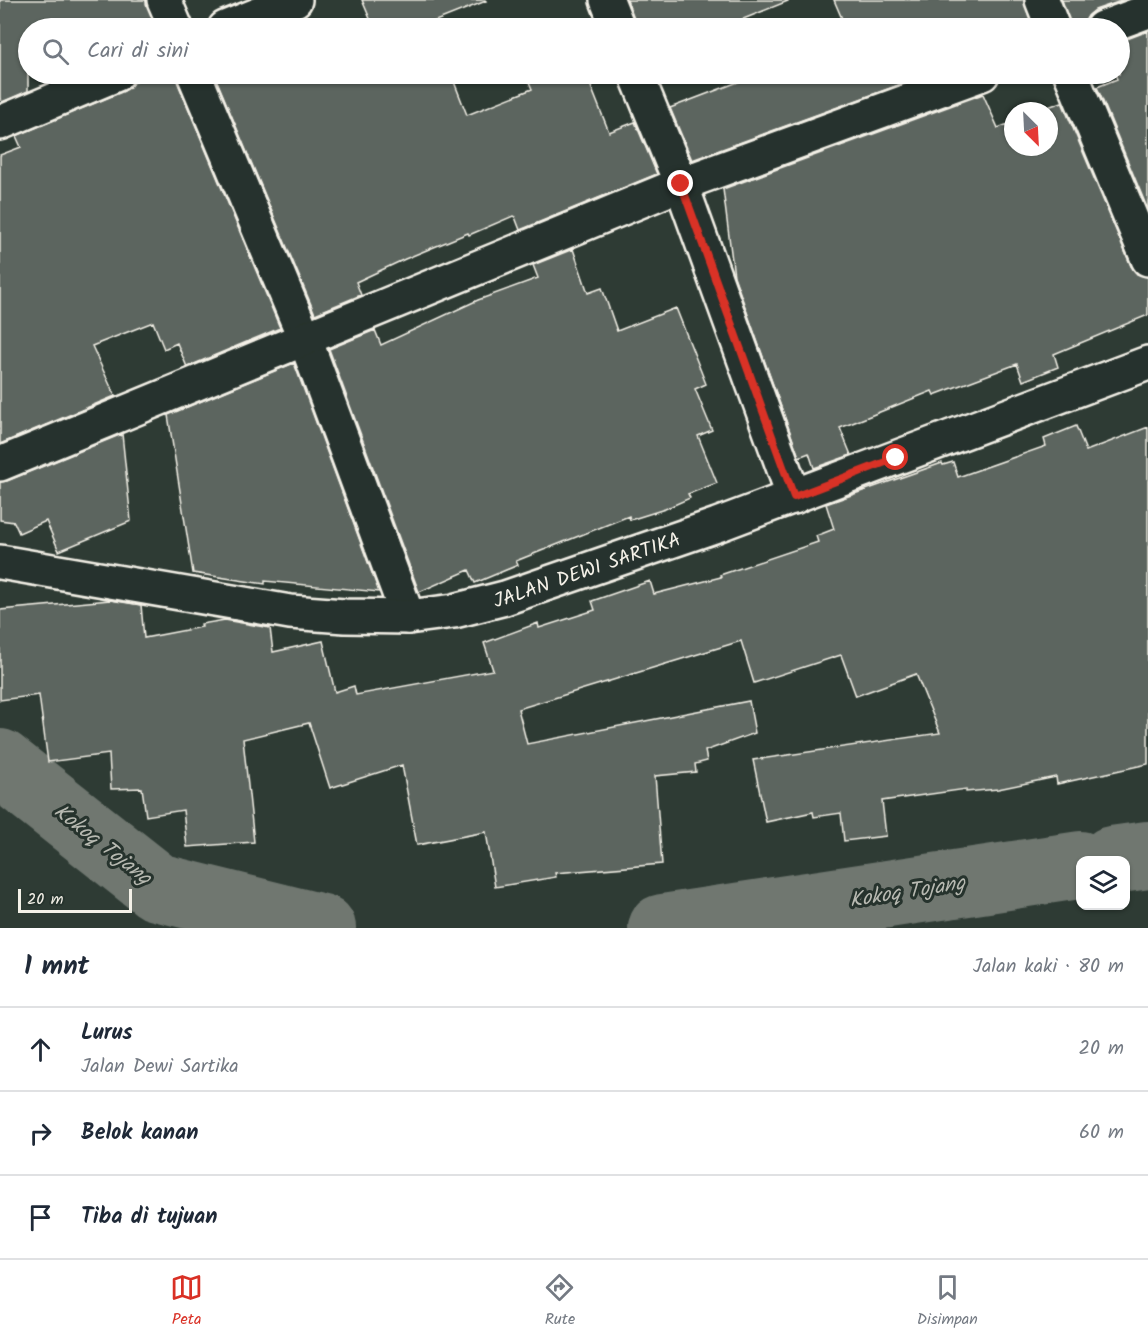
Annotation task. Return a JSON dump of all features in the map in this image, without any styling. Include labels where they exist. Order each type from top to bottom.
[{"type":"street","points":[[164,0],[172,18]]},
{"type":"street","points":[[250,18],[295,0]]},
{"type":"street","points":[[607,0],[614,18]]},
{"type":"street","points":[[1042,0],[1049,18]]},
{"type":"street","points":[[1129,18],[1148,11]]},
{"type":"street","points":[[0,123],[93,84]]},
{"type":"street","points":[[198,84],[305,339],[408,617]]},
{"type":"street","points":[[640,84],[681,184],[794,497]]},
{"type":"street","points":[[0,464],[681,184],[955,84]]},
{"type":"street","points":[[1075,84],[1148,259]]},
{"type":"street","name":"JALAN DEWI SARTIKA","points":[[0,562],[290,612],[408,617],[454,611],[505,598],[794,497],[1148,363]]},
{"type":"building","points":[[0,0],[146,0],[152,18],[18,18],[18,84],[28,84],[28,91],[2,102],[0,98]]},
{"type":"building","points":[[362,0],[486,1],[443,18],[370,18]]},
{"type":"building","points":[[627,0],[788,0],[746,18],[633,18]]},
{"type":"building","points":[[834,0],[1024,0],[1030,18],[842,18]]},
{"type":"building","points":[[1062,0],[1124,0],[1095,10],[1087,18],[1068,18]]},
{"type":"building","points":[[1148,31],[1148,210],[1097,87],[1104,84],[1130,84],[1130,38]]},
{"type":"building","points":[[132,84],[178,84],[280,328],[187,367],[177,343],[164,349],[153,322],[92,346],[115,396],[0,444],[0,155],[21,147],[16,136],[124,91]]},
{"type":"building","points":[[218,84],[455,84],[467,115],[532,89],[530,84],[590,84],[609,132],[635,122],[657,174],[520,230],[513,216],[469,235],[468,233],[356,282],[361,295],[315,314]]},
{"type":"building","points":[[733,84],[901,84],[692,160],[670,108]]},
{"type":"building","points":[[983,94],[998,128],[1004,126],[1004,156],[1058,156],[1058,103],[1062,102],[1131,266],[1137,274],[1148,277],[1148,315],[1054,354],[1058,367],[1023,381],[1017,364],[934,395],[932,391],[840,428],[851,455],[814,468],[809,453],[799,457],[734,276],[723,189]]},
{"type":"building","points":[[573,249],[588,293],[602,288],[617,331],[676,308],[706,384],[695,389],[712,430],[698,436],[717,483],[688,494],[690,498],[665,509],[630,520],[629,516],[516,561],[518,565],[475,583],[469,570],[419,592],[329,349],[375,330],[381,345],[478,300],[538,278],[533,265]]},
{"type":"building","points":[[294,363],[379,592],[265,581],[265,584],[193,573],[168,415]]},
{"type":"building","points":[[1076,426],[1086,451],[1148,427],[1148,764],[1057,784],[1056,777],[998,789],[966,792],[966,789],[882,801],[886,836],[844,841],[841,813],[814,817],[813,812],[766,822],[753,760],[940,733],[916,674],[856,696],[841,655],[754,683],[741,641],[518,709],[527,744],[749,701],[755,733],[705,751],[707,761],[695,764],[696,772],[655,776],[662,864],[555,873],[556,877],[495,887],[486,832],[417,845],[402,765],[330,788],[309,723],[243,739],[254,842],[187,847],[183,810],[146,816],[142,788],[111,789],[109,754],[48,762],[39,695],[0,700],[0,610],[110,600],[141,605],[144,638],[202,627],[201,624],[225,620],[270,628],[273,652],[323,641],[335,692],[354,686],[356,695],[493,670],[484,643],[538,623],[539,628],[595,610],[592,601],[650,581],[654,594],[721,577],[720,575],[818,542],[816,536],[834,529],[826,504],[942,463],[943,465],[953,462],[958,477],[1046,446],[1044,439]]},
{"type":"building","points":[[122,434],[131,521],[59,551],[46,521],[19,533],[14,522],[0,520],[0,482]]},
{"type":"waterway","name":"Kokoq Tojang","points":[[0,763],[157,887],[322,928]]},
{"type":"waterway","name":"Kokoq Tojang","points":[[1130,858],[1148,855]]},
{"type":"waterway","name":"Kokoq Tojang","points":[[662,928],[1076,866]]},
{"type":"route","points":[[681,184],[794,497],[896,458]]}]
